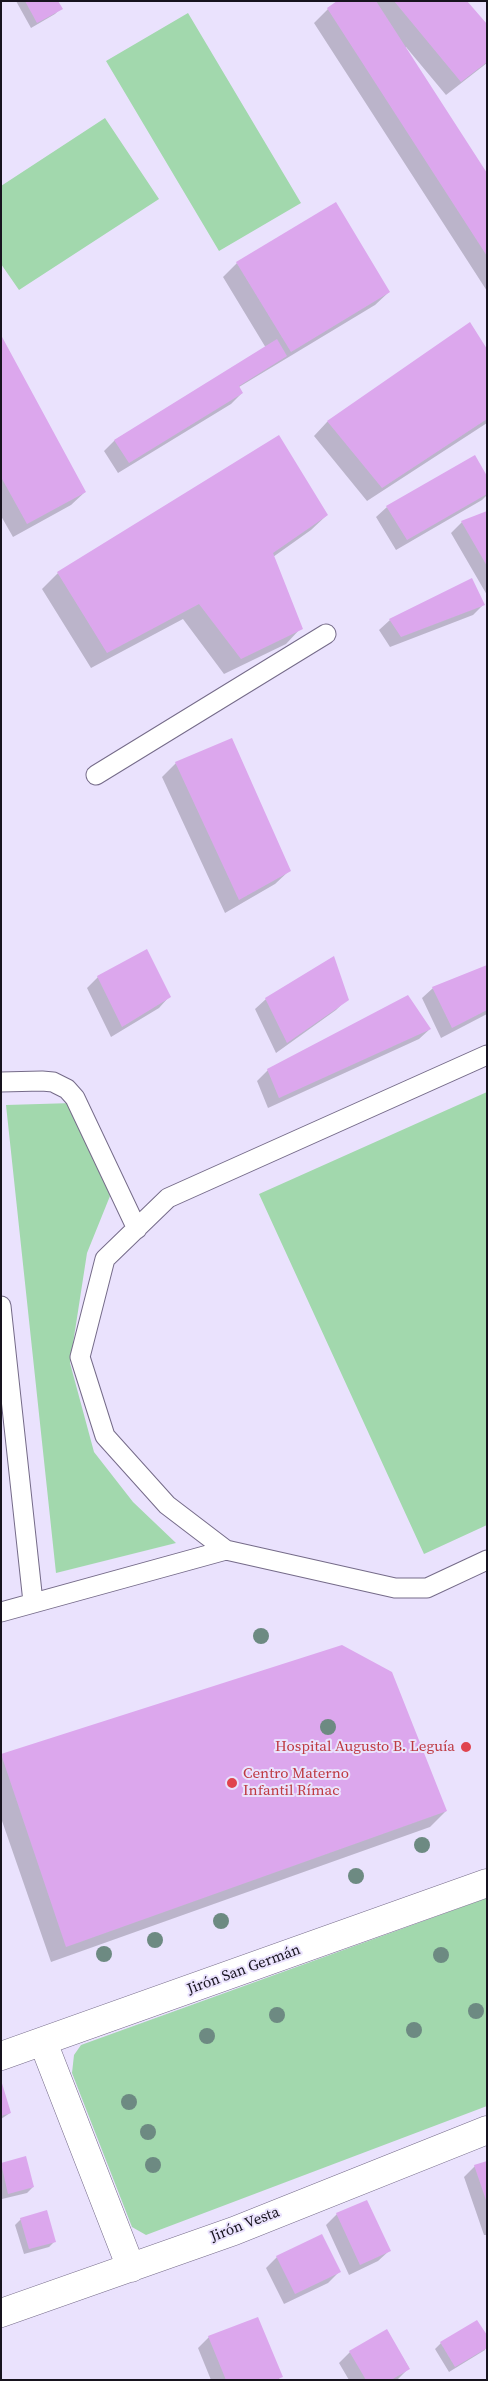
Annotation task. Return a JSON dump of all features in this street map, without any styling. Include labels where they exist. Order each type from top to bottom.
[{"type":"street","name":"Jirón San Germán","points":[[1,2056],[487,1883]]},
{"type":"street","points":[[44,2042],[131,2268]]},
{"type":"street","name":"Jirón Vesta","points":[[1,2313],[234,2231],[487,2130]]},
{"type":"lane","points":[[96,775],[326,634]]},
{"type":"lane","points":[[487,1055],[168,1198],[105,1259],[80,1357],[105,1436],[167,1505],[226,1550],[395,1588],[427,1588],[487,1560]]},
{"type":"lane","points":[[1,1082],[53,1082],[67,1089],[75,1098],[137,1229]]},
{"type":"lane","points":[[1,1306],[6,1395],[33,1602]]},
{"type":"lane","points":[[1,1612],[226,1550]]},
{"type":"green space","points":[[188,13],[301,203],[219,251],[106,61]]},
{"type":"green space","points":[[105,118],[159,199],[19,290],[1,264],[1,186]]},
{"type":"green space","points":[[487,1092],[487,1525],[424,1554],[259,1194]]},
{"type":"green space","points":[[73,1103],[110,1196],[87,1253],[70,1363],[94,1452],[133,1502],[176,1543],[56,1573],[6,1105]]},
{"type":"green space","points":[[487,1898],[487,2106],[146,2235],[132,2227],[72,2073],[74,2055],[81,2045]]},
{"type":"building","points":[[25,1],[58,1],[63,9],[37,23]]},
{"type":"building","points":[[337,1],[376,1],[487,173],[487,256],[327,8]]},
{"type":"building","points":[[394,1],[467,1],[487,24],[487,62],[461,82]]},
{"type":"building","points":[[336,202],[390,292],[291,352],[236,262]]},
{"type":"building","points":[[470,322],[487,349],[487,419],[382,488],[327,421]]},
{"type":"building","points":[[1,335],[86,492],[27,524],[1,477]]},
{"type":"building","points":[[277,339],[287,356],[239,386],[243,393],[129,463],[114,440]]},
{"type":"building","points":[[279,435],[328,515],[273,553],[303,629],[241,659],[199,604],[107,653],[57,572]]},
{"type":"building","points":[[475,455],[487,476],[487,494],[407,540],[386,506]]},
{"type":"building","points":[[487,511],[487,566],[461,521]]},
{"type":"building","points":[[472,578],[485,605],[401,637],[389,619]]},
{"type":"building","points":[[232,738],[291,871],[239,900],[175,762]]},
{"type":"building","points":[[147,949],[171,997],[122,1027],[97,976]]},
{"type":"building","points":[[334,956],[349,1000],[287,1043],[265,998]]},
{"type":"building","points":[[487,965],[487,1010],[452,1028],[432,987]]},
{"type":"building","points":[[408,995],[431,1029],[279,1098],[267,1069]]},
{"type":"building","points":[[342,1645],[392,1672],[447,1811],[66,1947],[1,1754]]},
{"type":"building","points":[[1,2080],[11,2113],[1,2116]]},
{"type":"building","points":[[26,2156],[34,2187],[8,2194],[1,2163]]},
{"type":"building","points":[[487,2161],[487,2200],[486,2200],[474,2165]]},
{"type":"building","points":[[367,2200],[391,2251],[360,2265],[336,2213]]},
{"type":"building","points":[[47,2210],[56,2242],[29,2249],[20,2218]]},
{"type":"building","points":[[322,2234],[341,2272],[295,2294],[276,2256]]},
{"type":"building","points":[[258,2317],[283,2377],[275,2380],[226,2380],[208,2336]]},
{"type":"building","points":[[477,2320],[487,2335],[487,2348],[455,2367],[440,2342]]},
{"type":"building","points":[[387,2329],[410,2369],[391,2380],[366,2380],[349,2351]]},
{"type":"place","name":"Hospital Augusto B. Leguía","points":[[466,1747]]},
{"type":"place","name":"Centro Materno Infantil Rímac","points":[[232,1783]]}]
